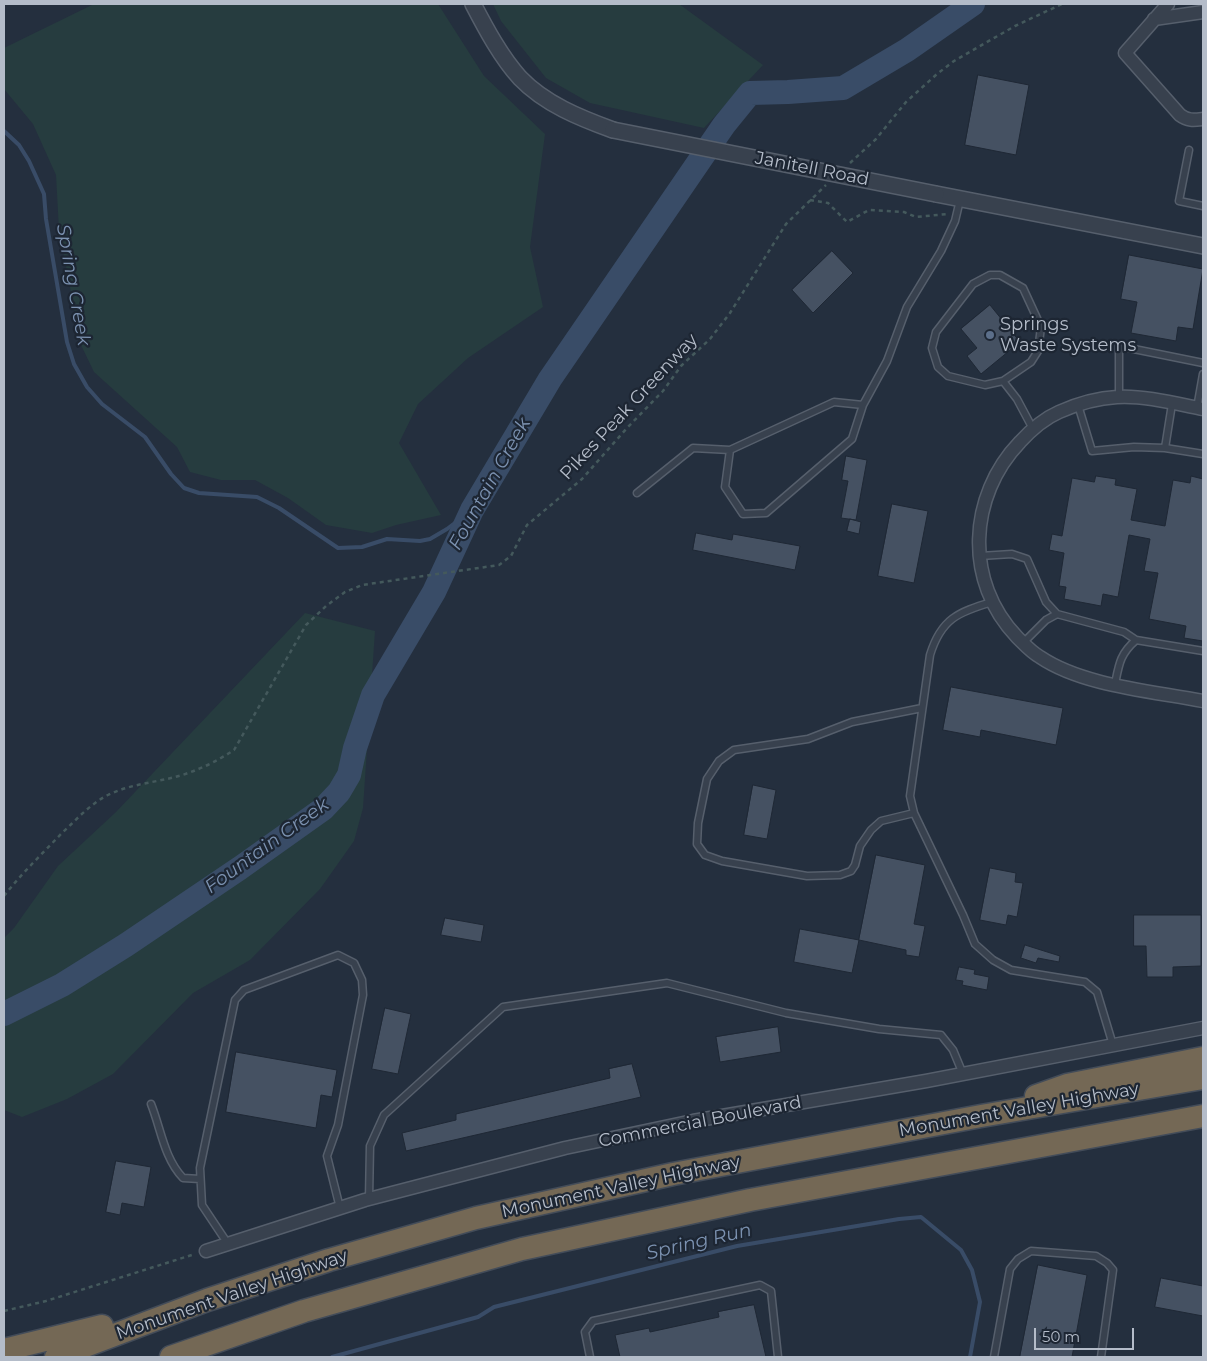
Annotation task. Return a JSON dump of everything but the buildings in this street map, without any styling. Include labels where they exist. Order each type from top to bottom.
[{"type":"highway","points":[[981,1116],[1067,1085],[1203,1058]]},
{"type":"highway","name":"Monument Valley Highway","points":[[56,1357],[207,1300],[329,1260],[486,1216],[673,1174],[981,1116],[1203,1078]]},
{"type":"highway","points":[[171,1357],[304,1311],[522,1249],[750,1200],[1200,1118]]},
{"type":"highway","points":[[4,1350],[207,1300]]},
{"type":"street","name":"Janitell Road","points":[[473,4],[493,40],[521,79],[554,104],[572,114],[613,130],[936,194],[958,206],[1203,246]]},
{"type":"street","points":[[1168,4],[1125,53],[1180,115],[1186,119],[1203,119]]},
{"type":"street","points":[[1154,19],[1203,12]]},
{"type":"street","points":[[1200,408],[1136,397],[1119,396],[1078,405],[1057,412],[1040,422],[1009,453],[990,485],[981,518],[980,556],[984,582],[998,613],[1009,628],[1037,656],[1080,676],[1203,701]]},
{"type":"street","name":"Commercial Boulevard","points":[[206,1251],[369,1199],[565,1148],[666,1127],[963,1074],[1203,1028]]},
{"type":"lane","points":[[1189,150],[1179,201],[1203,206]]},
{"type":"lane","points":[[730,450],[724,487],[744,514],[766,513],[852,439],[863,405],[887,361],[907,306],[941,251],[956,221],[958,206]]},
{"type":"lane","points":[[990,275],[1000,275],[1023,288],[1041,327],[1038,351],[1031,362],[1003,381],[985,385],[948,376],[938,367],[932,348],[936,332],[973,284],[990,275]]},
{"type":"lane","points":[[1119,396],[1119,346],[1203,363]]},
{"type":"lane","points":[[1200,408],[1203,374]]},
{"type":"lane","points":[[1003,381],[1017,399],[1034,429]]},
{"type":"lane","points":[[637,493],[693,448],[730,450],[834,402],[863,405]]},
{"type":"lane","points":[[1165,448],[1172,404]]},
{"type":"lane","points":[[1078,405],[1092,451],[1134,447],[1165,448],[1203,454]]},
{"type":"lane","points":[[980,556],[1012,554],[1027,559],[1046,602],[1057,614],[1124,632],[1136,640],[1203,651]]},
{"type":"lane","points":[[992,602],[967,610],[949,620],[935,638],[930,655],[910,796],[914,813],[963,914],[975,944],[993,960],[1011,970],[1085,982],[1097,992],[1102,1003],[1113,1045]]},
{"type":"lane","points":[[1023,643],[1046,620],[1057,614]]},
{"type":"lane","points":[[1115,684],[1118,668],[1125,650],[1136,640]]},
{"type":"lane","points":[[914,813],[882,821],[870,830],[860,846],[855,865],[851,871],[840,875],[807,876],[722,862],[705,855],[698,844],[698,823],[706,779],[719,761],[734,750],[808,738],[852,722],[922,708]]},
{"type":"lane","points":[[228,1244],[202,1205],[200,1168],[235,1000],[244,990],[338,955],[354,963],[362,980],[363,995],[338,1125],[327,1156],[340,1208]]},
{"type":"lane","points":[[369,1199],[370,1146],[384,1115],[503,1006],[667,983],[786,1013],[879,1029],[941,1035],[953,1050],[963,1074]]},
{"type":"lane","points":[[151,1104],[169,1158],[176,1171],[183,1178],[200,1179]]},
{"type":"lane","points":[[994,1357],[1010,1269],[1018,1259],[1032,1251],[1096,1256],[1107,1263],[1112,1270],[1101,1357]]},
{"type":"lane","points":[[590,1357],[585,1332],[594,1321],[760,1285],[771,1291],[778,1357]]},
{"type":"path","points":[[846,167],[876,139],[906,102],[937,74],[1015,26],[1062,4]]},
{"type":"path","name":"Pikes Peak Greenway","points":[[4,896],[66,829],[102,799],[128,787],[172,778],[223,758],[234,750],[306,625],[326,606],[345,592],[362,585],[499,565],[511,556],[526,526],[582,478],[663,391],[681,366],[710,338],[735,306],[786,224],[832,180]]},
{"type":"path","points":[[810,200],[828,203],[847,222],[869,210],[904,212],[916,217],[958,206]]},
{"type":"path","points":[[4,1311],[46,1302],[206,1251]]},
{"type":"green space","points":[[94,4],[438,4],[484,76],[545,134],[530,247],[543,307],[468,358],[418,404],[399,443],[441,515],[396,525],[372,533],[326,525],[288,498],[255,480],[221,480],[190,472],[177,447],[94,372],[81,345],[59,230],[56,175],[33,124],[4,89],[4,48]]},
{"type":"green space","points":[[493,4],[679,4],[763,65],[704,128],[590,103],[546,78],[501,21]]},
{"type":"green space","points":[[305,613],[375,631],[363,808],[354,841],[320,889],[250,960],[193,993],[113,1074],[67,1099],[22,1117],[4,1110],[4,938],[14,928],[58,866],[116,812]]},
{"type":"waterway","name":"Fountain Creek","points":[[4,1014],[62,985],[126,945],[323,809],[339,792],[349,775],[355,748],[373,695],[434,592],[472,510],[550,379],[724,125],[750,93],[843,88],[907,50],[973,4]]},
{"type":"waterway","name":"Spring Creek","points":[[4,131],[19,145],[29,161],[44,194],[46,219],[67,342],[74,364],[87,387],[102,404],[145,437],[171,474],[184,488],[199,493],[257,497],[279,508],[338,548],[362,547],[387,539],[420,541],[430,539],[472,510]]},
{"type":"waterway","name":"Spring Run","points":[[332,1357],[478,1317],[494,1307],[737,1246],[921,1217],[961,1250],[972,1270],[980,1302],[970,1357]]},
{"type":"place","name":"Springs Waste Systems","points":[[990,335]]}]
